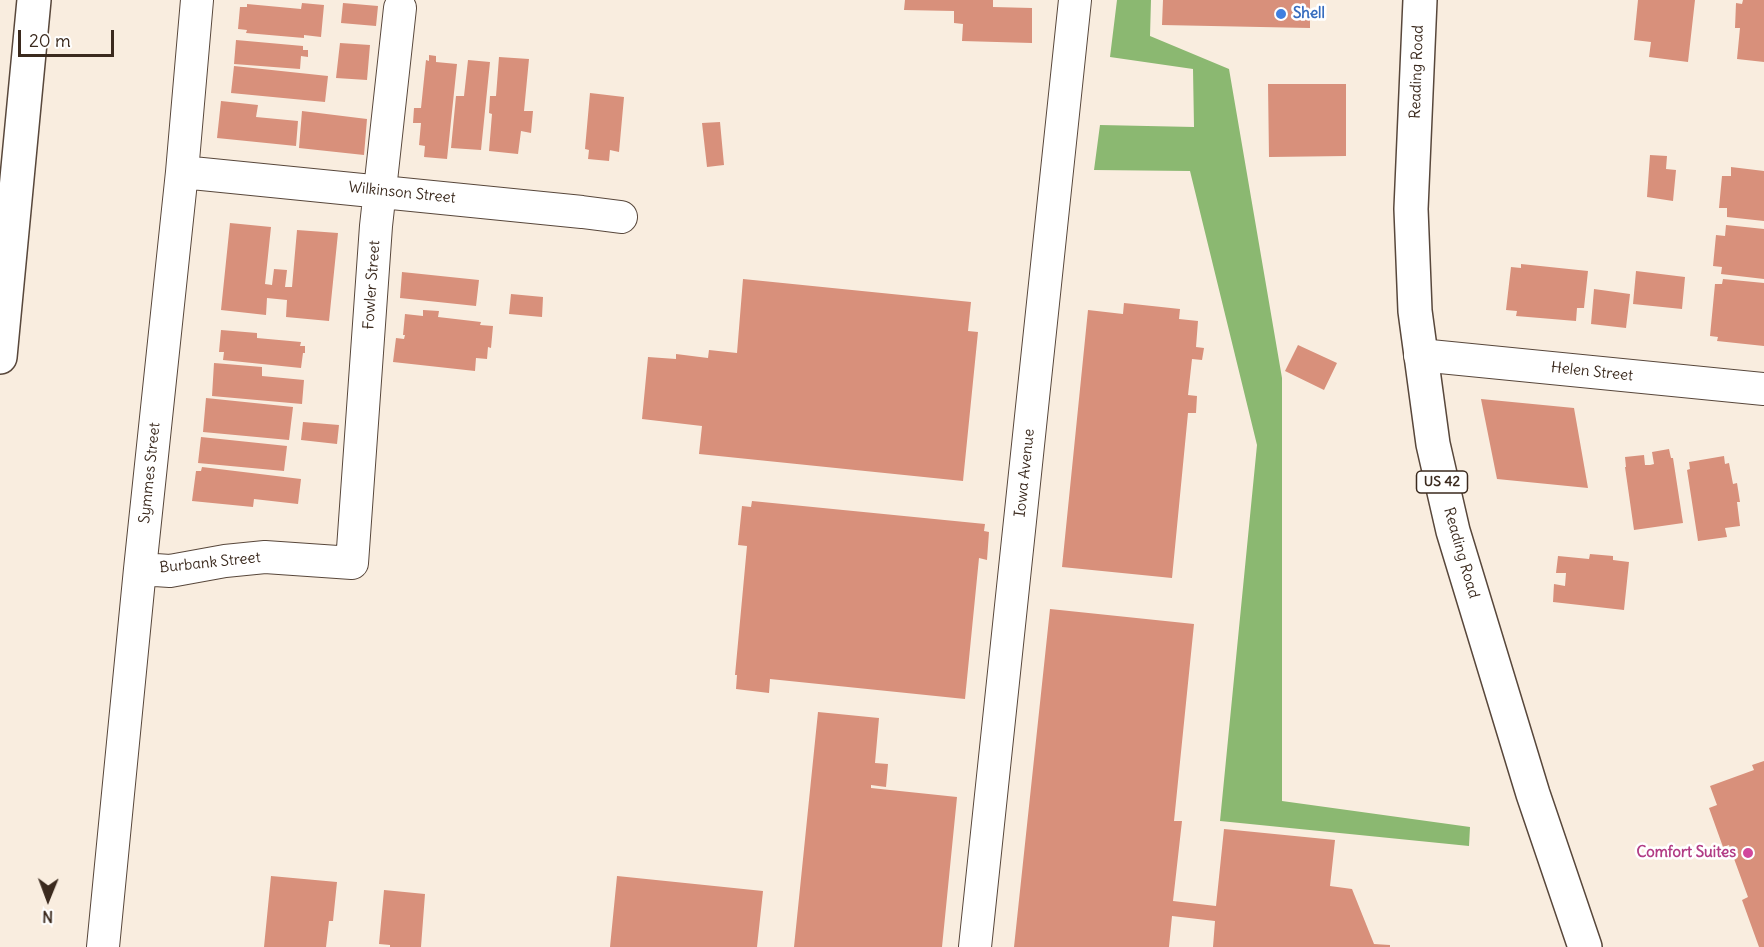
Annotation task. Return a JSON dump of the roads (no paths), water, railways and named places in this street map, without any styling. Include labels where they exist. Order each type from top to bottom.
[{"type":"main road","points":[[0,357],[34,0]]},
{"type":"main road","name":"Reading Road","points":[[1420,0],[1411,209],[1415,311],[1433,444],[1453,531],[1533,794],[1585,947]]},
{"type":"street","name":"Symmes Street","points":[[103,947],[182,172],[197,0]]},
{"type":"street","name":"Iowa Avenue","points":[[975,947],[1074,0]]},
{"type":"street","name":"Fowler Street","points":[[352,563],[375,237],[400,8]]},
{"type":"street","name":"Wilkinson Street","points":[[182,172],[621,217]]},
{"type":"street","name":"Helen Street","points":[[1420,355],[1764,389]]},
{"type":"street","name":"Burbank Street","points":[[140,569],[170,571],[225,561],[265,557],[352,563]]},
{"type":"place","name":"Shell","points":[[1281,14]]},
{"type":"place","name":"Comfort Suites","points":[[1748,853]]}]
